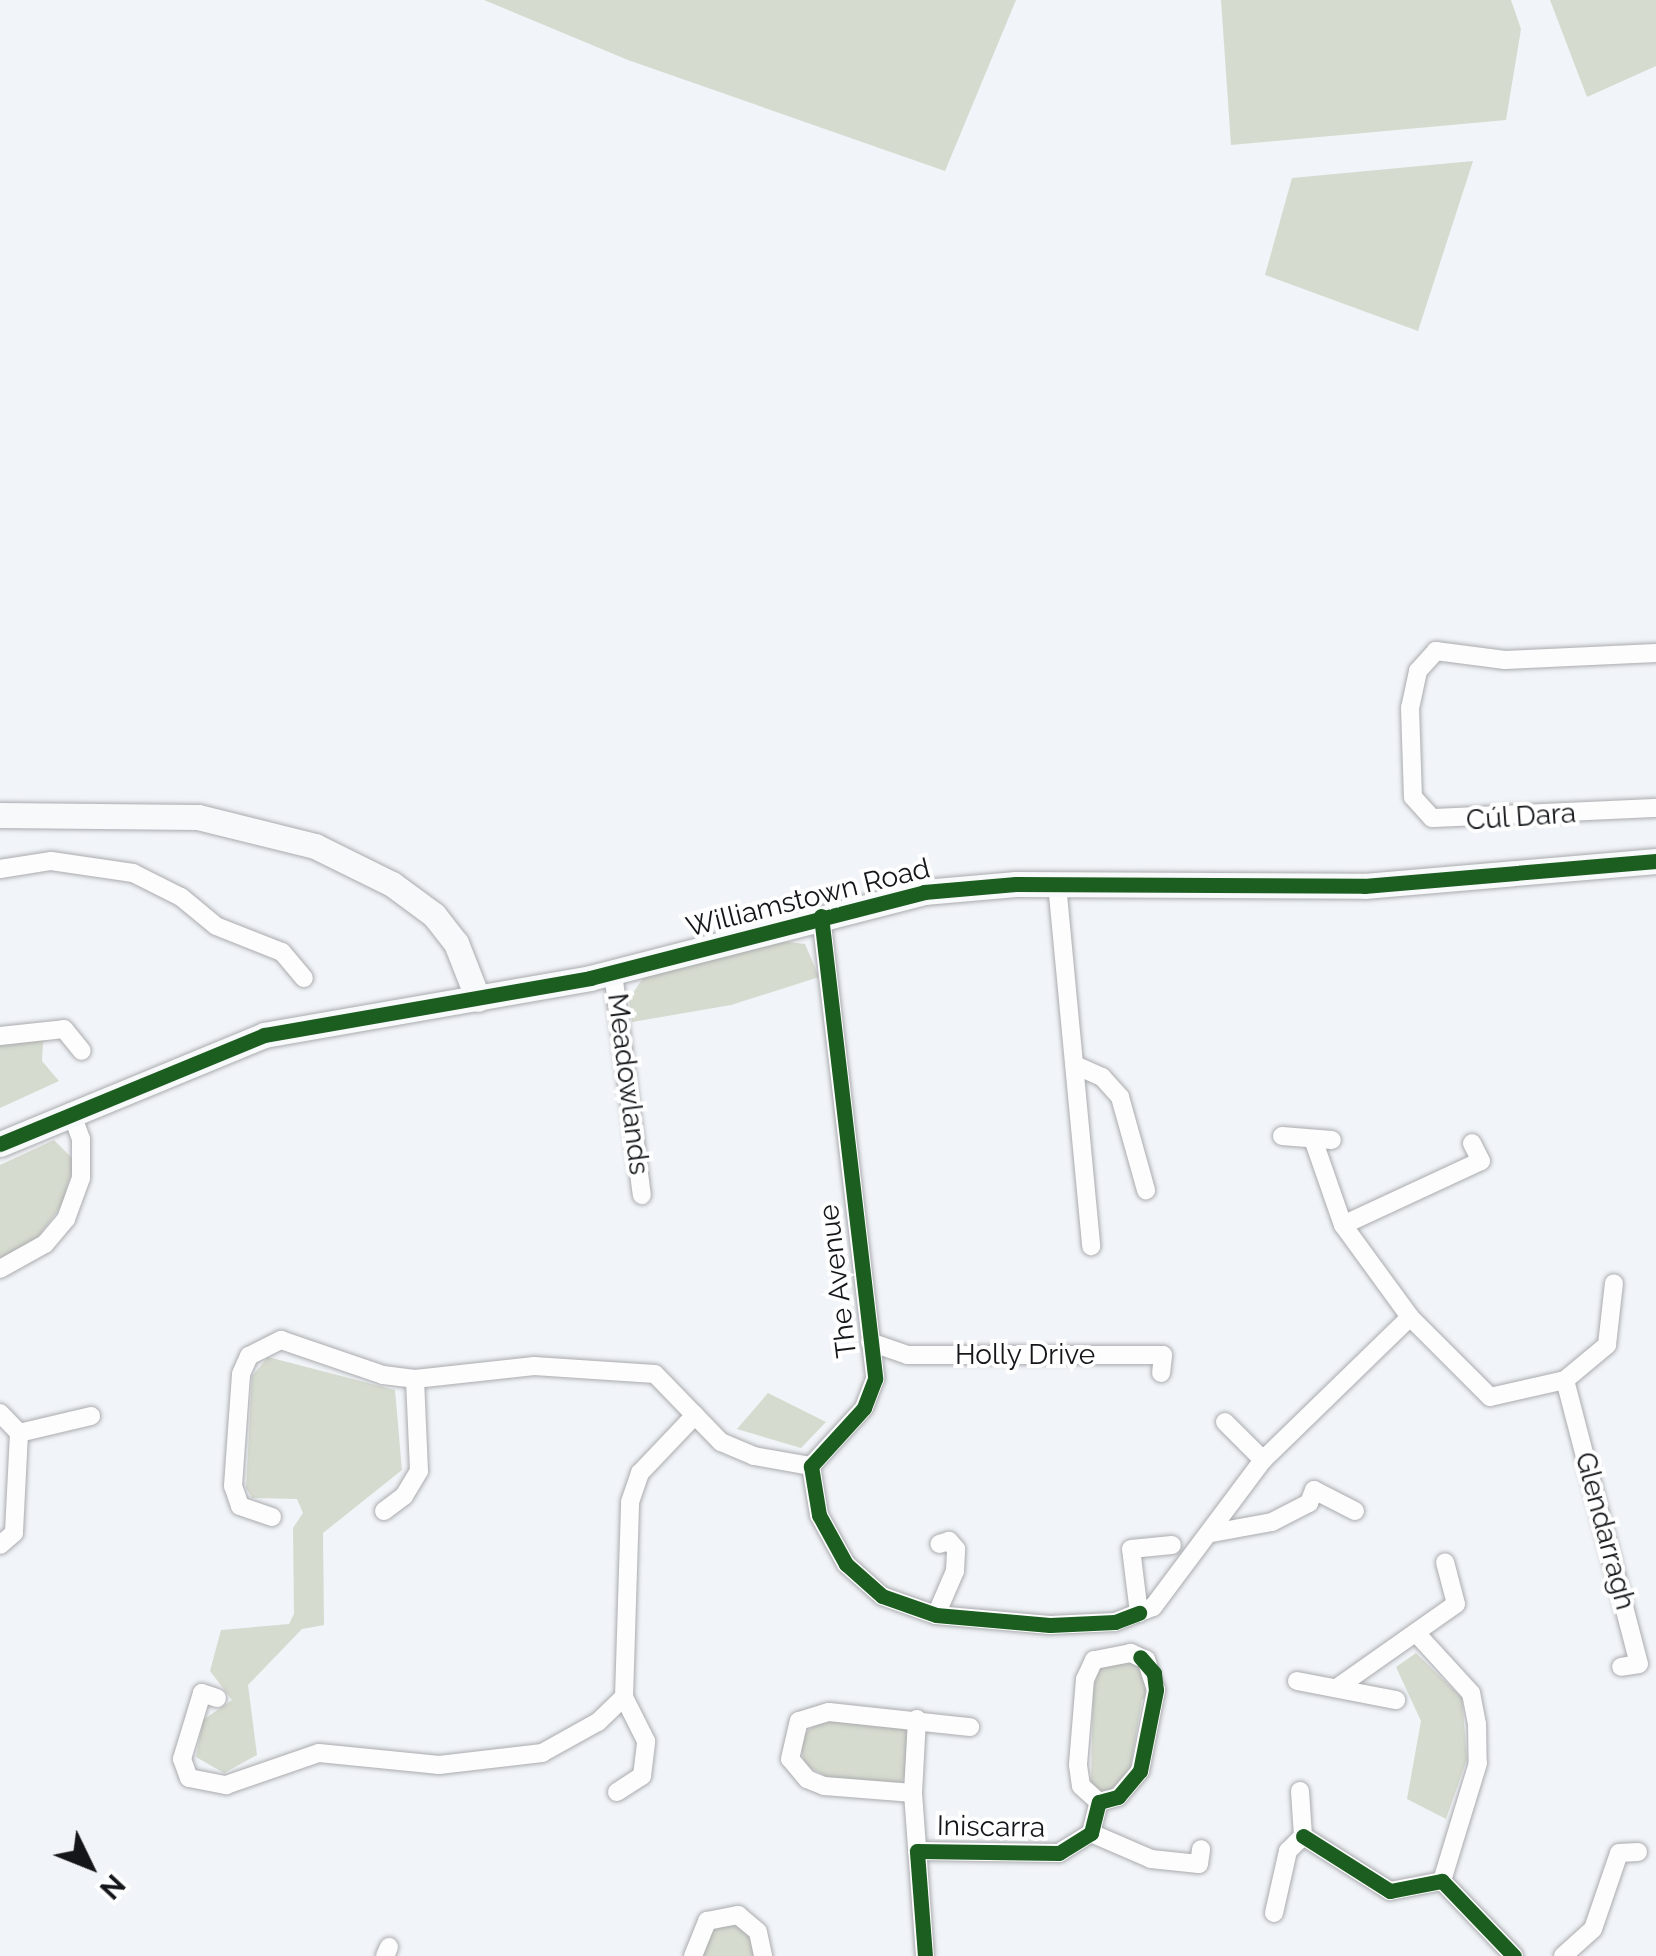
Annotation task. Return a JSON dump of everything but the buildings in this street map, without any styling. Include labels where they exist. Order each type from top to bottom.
[{"type":"street","name":"Cúl Dara","points":[[1656,653],[1504,660],[1436,651],[1418,671],[1410,708],[1413,798],[1432,818],[1656,808]]},
{"type":"street","points":[[0,814],[198,818],[314,846],[392,884],[434,915],[456,943],[478,999]]},
{"type":"street","points":[[0,868],[50,861],[133,873],[181,897],[216,926],[282,952],[304,978]]},
{"type":"street","name":"Williamstown Road","points":[[0,1144],[264,1035],[613,973],[820,916],[942,889],[1057,884],[1364,886],[1656,862]]},
{"type":"street","points":[[1057,884],[1090,1246]]},
{"type":"street","name":"The Avenue","points":[[811,1466],[864,1408],[875,1379],[820,916]]},
{"type":"street","name":"Meadowlands","points":[[613,973],[642,1195]]},
{"type":"street","points":[[0,1036],[64,1029],[82,1051]]},
{"type":"street","points":[[1075,1064],[1102,1077],[1120,1098],[1146,1190]]},
{"type":"street","points":[[0,1269],[44,1244],[66,1219],[81,1178],[81,1139],[71,1112]]},
{"type":"street","points":[[1282,1136],[1322,1139],[1324,1164],[1343,1225],[1410,1317],[1490,1397],[1565,1380],[1606,1346],[1614,1283]]},
{"type":"street","points":[[1343,1225],[1482,1161],[1472,1143]]},
{"type":"street","points":[[272,1516],[240,1506],[233,1486],[241,1374],[249,1356],[281,1340],[383,1375],[416,1379],[534,1366],[632,1369],[655,1374],[695,1415],[738,1449],[811,1466],[819,1515],[846,1564],[882,1596],[936,1615],[1050,1626],[1115,1622],[1153,1607],[1212,1533],[1262,1460],[1410,1317]]},
{"type":"street","name":"Holly Drive","points":[[870,1342],[907,1355],[1164,1356],[1160,1373]]},
{"type":"street","points":[[384,1511],[404,1496],[419,1471],[416,1379]]},
{"type":"street","name":"Glendarragh","points":[[1565,1380],[1640,1664],[1621,1667]]},
{"type":"street","points":[[0,1413],[20,1433],[14,1534],[0,1546]]},
{"type":"street","points":[[617,1792],[642,1776],[646,1741],[624,1697],[630,1631],[630,1502],[640,1473],[695,1415]]},
{"type":"street","points":[[20,1433],[90,1416]]},
{"type":"street","points":[[1224,1422],[1262,1460]]},
{"type":"street","points":[[1212,1533],[1272,1522],[1310,1503],[1314,1490],[1356,1511]]},
{"type":"street","points":[[936,1615],[955,1570],[956,1550],[949,1541],[938,1544]]},
{"type":"street","points":[[1138,1613],[1131,1550],[1172,1545]]},
{"type":"street","points":[[1338,1687],[1418,1635],[1456,1604],[1445,1562]]},
{"type":"street","points":[[1418,1635],[1471,1693],[1477,1724],[1478,1763],[1442,1881]]},
{"type":"street","points":[[1099,1802],[1081,1786],[1078,1765],[1084,1678],[1094,1660],[1132,1653],[1146,1660],[1156,1690],[1143,1755],[1130,1786],[1099,1802],[1091,1833],[1150,1859],[1198,1864],[1201,1849]]},
{"type":"street","points":[[1297,1681],[1396,1700]]},
{"type":"street","points":[[218,1698],[202,1693],[182,1758],[189,1778],[226,1785],[320,1753],[439,1765],[542,1753],[598,1722],[624,1697]]},
{"type":"street","points":[[913,1793],[824,1786],[797,1770],[790,1742],[800,1721],[814,1713],[917,1719],[970,1727]]},
{"type":"street","points":[[917,1719],[913,1793],[925,1956]]},
{"type":"street","points":[[1274,1913],[1288,1851],[1303,1836],[1300,1791]]},
{"type":"street","name":"Iniscarra","points":[[916,1851],[1058,1853],[1091,1833]]},
{"type":"street","points":[[1303,1836],[1390,1891],[1442,1881]]},
{"type":"street","points":[[1563,1956],[1593,1930],[1619,1854],[1638,1852]]},
{"type":"street","points":[[1442,1881],[1514,1956]]},
{"type":"street","points":[[692,1956],[707,1921],[738,1915],[758,1932],[763,1956]]},
{"type":"shaded area","points":[[484,0],[1016,0],[945,171],[628,60]]},
{"type":"shaded area","points":[[1221,0],[1511,0],[1521,29],[1506,120],[1231,145]]},
{"type":"shaded area","points":[[1550,0],[1656,0],[1656,66],[1587,97]]},
{"type":"shaded area","points":[[1473,161],[1418,331],[1265,275],[1292,178]]},
{"type":"shaded area","points":[[772,940],[805,944],[819,977],[731,1005],[632,1022],[629,999],[645,975]]},
{"type":"shaded area","points":[[56,1034],[43,1042],[42,1061],[59,1081],[0,1108],[0,1043]]},
{"type":"shaded area","points":[[54,1140],[75,1161],[62,1205],[35,1241],[0,1260],[0,1165]]},
{"type":"shaded area","points":[[268,1357],[395,1390],[402,1470],[323,1533],[324,1625],[302,1629],[248,1685],[257,1755],[224,1773],[196,1757],[203,1720],[232,1700],[210,1671],[221,1630],[289,1624],[294,1614],[293,1528],[303,1513],[297,1499],[252,1498],[246,1488],[252,1376]]},
{"type":"shaded area","points":[[768,1393],[826,1422],[801,1448],[737,1429]]},
{"type":"shaded area","points":[[1416,1653],[1462,1698],[1467,1759],[1446,1819],[1407,1799],[1421,1721],[1396,1667]]},
{"type":"shaded area","points":[[1132,1661],[1143,1668],[1149,1694],[1142,1700],[1129,1775],[1105,1793],[1091,1786],[1093,1687],[1101,1666]]},
{"type":"shaded area","points":[[821,1719],[899,1724],[908,1733],[905,1776],[899,1784],[831,1779],[805,1765],[799,1739]]},
{"type":"shaded area","points":[[730,1924],[747,1929],[756,1956],[702,1956],[707,1932]]},
{"type":"cycle path","points":[[0,1144],[264,1035],[590,978],[924,892],[1016,884],[1364,886],[1656,861]]},
{"type":"cycle path","points":[[821,916],[875,1379],[864,1408],[811,1466],[819,1515],[846,1564],[882,1596],[936,1615],[1050,1625],[1115,1622],[1139,1613]]},
{"type":"cycle path","points":[[925,1956],[917,1851],[1059,1853],[1091,1833],[1099,1802],[1118,1797],[1140,1771],[1156,1690],[1154,1673],[1140,1657]]},
{"type":"cycle path","points":[[1303,1836],[1390,1891],[1442,1881],[1514,1956]]}]
